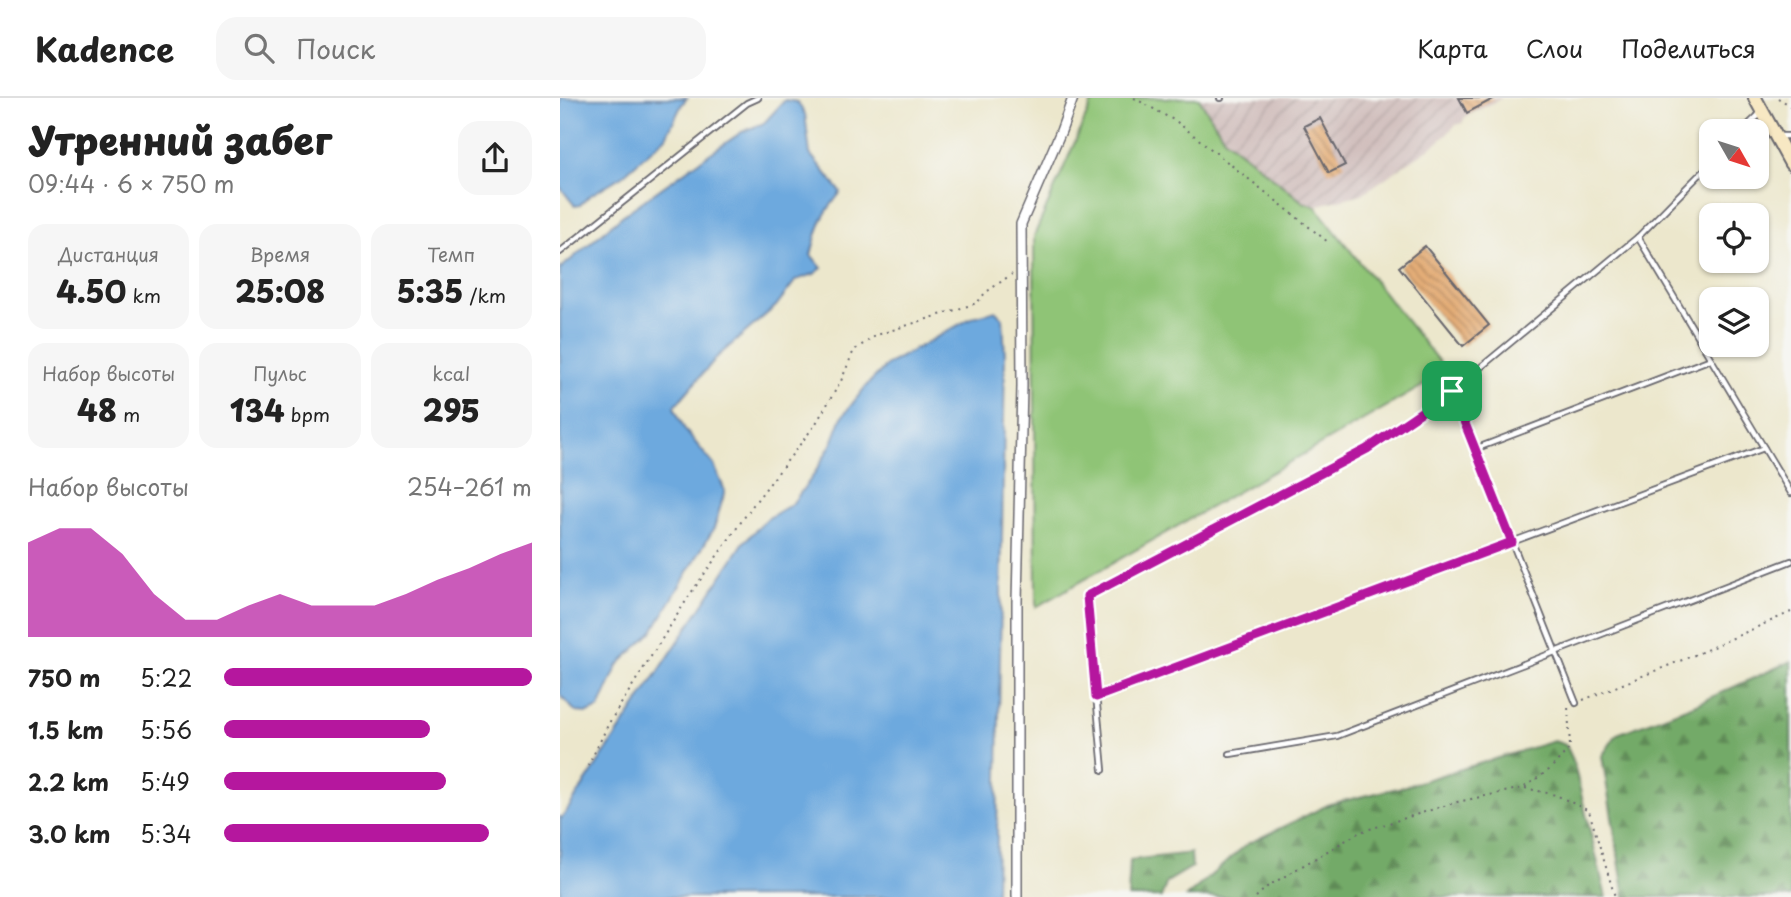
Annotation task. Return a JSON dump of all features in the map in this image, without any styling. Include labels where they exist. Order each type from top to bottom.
[{"type":"main road","points":[[1759,102],[1791,164]]},
{"type":"street","points":[[1017,897],[1021,224],[1073,98]]},
{"type":"lane","points":[[560,252],[747,103],[758,98]]},
{"type":"lane","points":[[1749,119],[1759,102]]},
{"type":"lane","points":[[1776,136],[1791,136]]},
{"type":"lane","points":[[1103,770],[1087,596],[1367,449],[1452,391],[1638,237],[1699,175]]},
{"type":"lane","points":[[1638,237],[1791,493]]},
{"type":"lane","points":[[1475,449],[1711,359]]},
{"type":"lane","points":[[1452,391],[1576,703]]},
{"type":"lane","points":[[1096,697],[1764,448]]},
{"type":"lane","points":[[1230,754],[1337,736],[1791,561]]},
{"type":"path","points":[[1133,98],[1177,122],[1328,243]]},
{"type":"path","points":[[1778,98],[1791,106]]},
{"type":"path","points":[[588,766],[609,723],[691,593],[753,505],[815,425],[841,381],[855,350],[877,335],[977,303],[985,293],[1021,267]]},
{"type":"path","points":[[1256,897],[1268,886],[1360,832],[1457,802],[1524,788],[1549,770],[1570,748],[1567,707],[1791,612]]},
{"type":"path","points":[[1524,788],[1556,795],[1589,811],[1615,897]]},
{"type":"shaded area","points":[[1199,98],[1502,98],[1465,117],[1462,123],[1456,125],[1437,143],[1362,194],[1315,206],[1303,202],[1224,138]]},
{"type":"green space","points":[[1094,98],[1199,98],[1224,138],[1303,202],[1315,206],[1447,372],[1036,607],[1034,236]]},
{"type":"green space","points":[[1791,661],[1791,897],[1625,897],[1602,756],[1617,734],[1694,705]]},
{"type":"green space","points":[[1554,741],[1566,745],[1573,760],[1606,897],[1186,897],[1247,844],[1330,804],[1402,787]]},
{"type":"green space","points":[[1191,853],[1192,867],[1167,882],[1161,897],[1128,897],[1130,860]]},
{"type":"water","points":[[560,98],[687,98],[666,137],[622,176],[575,206],[560,187]]},
{"type":"water","points":[[785,100],[797,102],[805,114],[810,154],[841,192],[822,221],[811,255],[822,268],[796,280],[776,306],[717,357],[674,407],[685,430],[714,465],[725,491],[714,528],[653,631],[618,665],[599,708],[588,713],[576,712],[560,695],[560,269],[622,216],[742,132],[764,123]]},
{"type":"water","points":[[996,311],[1003,318],[1005,357],[996,897],[560,897],[560,817],[562,818],[744,542],[767,519],[792,504],[813,476],[832,443],[842,417],[888,364],[973,317]]},
{"type":"building","points":[[1459,98],[1495,98],[1467,113]]},
{"type":"building","points":[[1320,118],[1345,165],[1329,173],[1304,126]]},
{"type":"building","points":[[1425,246],[1489,325],[1463,346],[1399,267]]},
{"type":"route","points":[[1452,391],[1512,542],[1096,697],[1087,596],[1367,449],[1452,391]]}]
